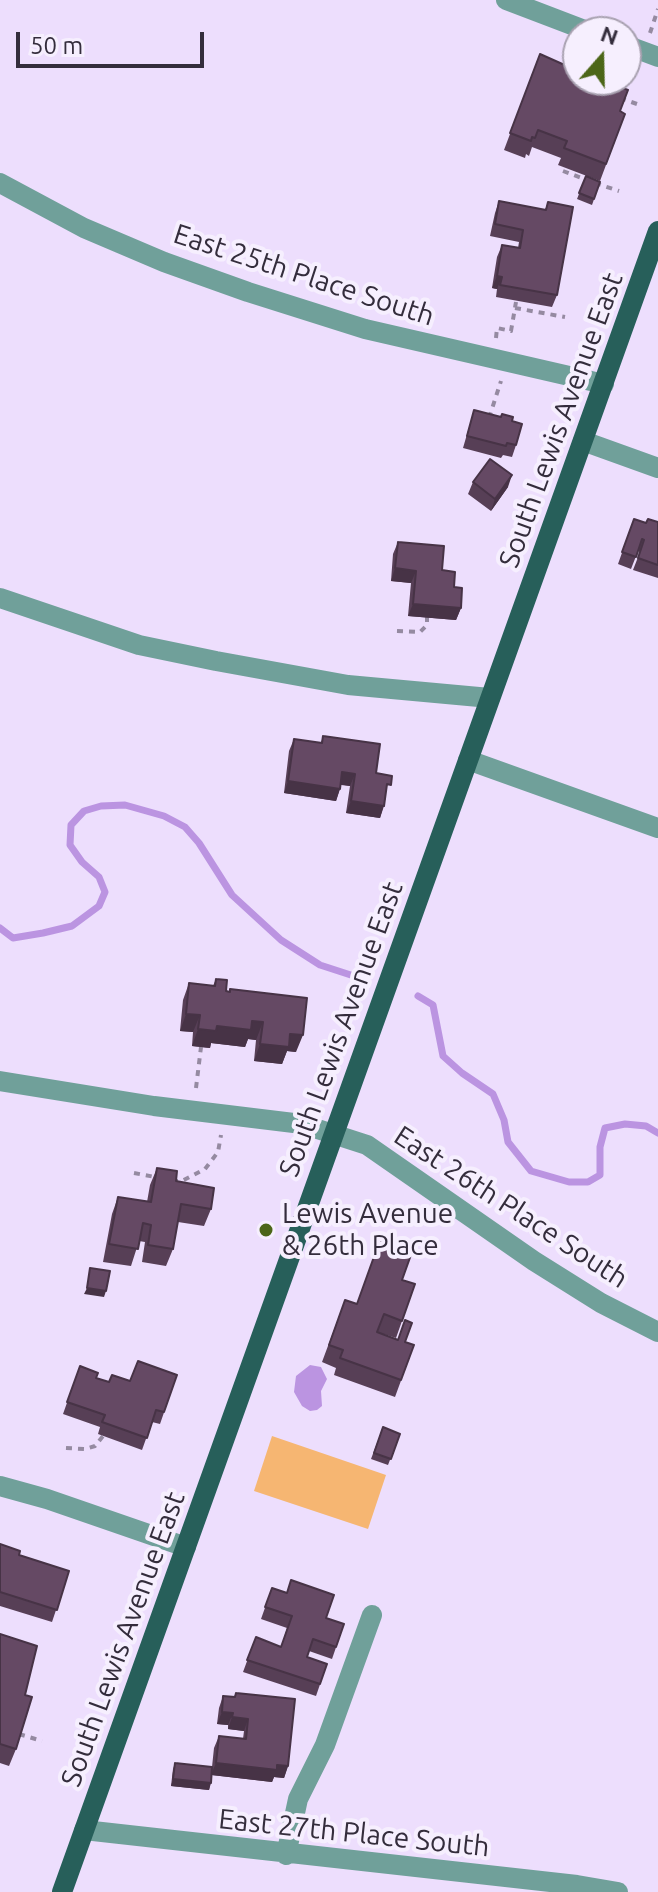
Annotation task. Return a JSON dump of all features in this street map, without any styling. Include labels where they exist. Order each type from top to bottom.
[{"type":"main road","name":"South Lewis Avenue East","points":[[62,1892],[658,231]]},
{"type":"street","points":[[506,0],[562,21]]},
{"type":"street","name":"East 25th Place South","points":[[0,183],[84,228],[234,287],[365,329],[604,384]]},
{"type":"street","points":[[583,441],[658,468]]},
{"type":"street","points":[[0,598],[139,645],[216,661],[348,685],[490,698]]},
{"type":"street","points":[[468,760],[658,828]]},
{"type":"street","name":"East 26th Place South","points":[[0,1081],[194,1112],[302,1124],[367,1145],[534,1261],[601,1303],[658,1332]]},
{"type":"street","points":[[0,1486],[186,1547]]},
{"type":"street","points":[[286,1855],[298,1799],[325,1745],[372,1615]]},
{"type":"street","name":"East 27th Place South","points":[[84,1830],[618,1892]]},
{"type":"path","points":[[560,75],[562,70]]},
{"type":"path","points":[[616,96],[637,104]]},
{"type":"path","points":[[563,171],[619,191]]},
{"type":"path","points":[[486,427],[499,361],[497,328],[511,331],[516,305],[565,317]]},
{"type":"path","points":[[397,631],[420,632],[427,625],[427,617]]},
{"type":"path","points":[[194,1112],[201,1047]]},
{"type":"path","points":[[134,1173],[177,1181],[205,1169],[213,1161],[220,1142]]},
{"type":"path","points":[[175,1190],[177,1181]]},
{"type":"path","points":[[66,1448],[95,1446],[103,1436]]},
{"type":"path","points":[[19,1734],[42,1741]]},
{"type":"shaded area","points":[[310,1365],[321,1367],[327,1379],[321,1391],[322,1406],[310,1411],[302,1406],[294,1392],[296,1376]]},
{"type":"shaded area","points":[[272,1436],[386,1475],[368,1529],[254,1491]]},
{"type":"building","points":[[540,54],[562,64],[562,96],[626,96],[620,111],[625,114],[606,164],[564,148],[567,141],[538,130],[531,141],[510,133]]},
{"type":"building","points":[[586,176],[600,182],[594,199],[579,193]]},
{"type":"building","points":[[499,201],[546,210],[548,202],[573,207],[557,295],[500,285],[502,277],[497,276],[502,245],[520,248],[523,230],[495,224]]},
{"type":"building","points":[[474,410],[513,417],[512,421],[522,424],[516,445],[507,443],[506,446],[467,436]]},
{"type":"building","points":[[490,459],[512,475],[495,499],[473,482]]},
{"type":"building","points":[[634,519],[646,523],[648,519],[658,522],[658,565],[638,558],[642,539],[636,557],[622,552]]},
{"type":"building","points":[[398,542],[444,546],[442,570],[455,572],[454,587],[462,588],[461,608],[413,604],[416,571],[395,568]]},
{"type":"building","points":[[323,736],[380,744],[376,773],[392,776],[391,785],[387,784],[384,806],[351,801],[355,774],[342,772],[340,789],[288,781],[294,739],[322,743]]},
{"type":"building","points":[[216,979],[227,980],[226,991],[230,992],[230,989],[307,998],[303,1035],[290,1034],[289,1047],[260,1044],[263,1022],[252,1021],[251,1030],[217,1026],[216,1031],[198,1029],[200,1015],[186,1014],[189,983],[215,986]]},
{"type":"building","points":[[157,1168],[177,1171],[176,1181],[214,1188],[211,1209],[181,1204],[173,1249],[148,1245],[151,1225],[143,1223],[138,1249],[109,1244],[118,1197],[151,1202]]},
{"type":"building","points":[[380,1240],[412,1252],[402,1280],[415,1284],[402,1321],[384,1314],[377,1332],[398,1340],[405,1320],[412,1323],[405,1342],[414,1345],[401,1380],[340,1358],[343,1350],[329,1345],[345,1300],[357,1304]]},
{"type":"building","points":[[90,1268],[110,1271],[106,1291],[87,1288]]},
{"type":"building","points":[[138,1361],[177,1375],[164,1412],[156,1410],[147,1438],[102,1422],[105,1415],[67,1402],[80,1366],[98,1373],[96,1378],[109,1382],[112,1375],[130,1381]]},
{"type":"building","points":[[383,1427],[400,1434],[391,1459],[374,1453]]},
{"type":"building","points":[[0,1544],[20,1551],[19,1555],[69,1571],[57,1610],[0,1592]]},
{"type":"building","points":[[291,1580],[334,1595],[326,1618],[344,1624],[336,1647],[313,1639],[307,1657],[327,1664],[320,1684],[247,1660],[256,1637],[281,1647],[292,1616],[265,1607],[272,1588],[287,1593]]},
{"type":"building","points":[[0,1634],[37,1646],[25,1695],[32,1697],[16,1749],[0,1744]]},
{"type":"building","points":[[236,1693],[295,1699],[288,1766],[277,1765],[277,1770],[216,1763],[219,1736],[246,1739],[248,1719],[222,1712],[223,1696],[235,1697]]},
{"type":"building","points":[[175,1763],[212,1767],[211,1783],[173,1779]]},
{"type":"waterway","points":[[0,928],[13,938],[43,933],[72,926],[99,906],[105,892],[99,877],[82,862],[70,845],[71,825],[84,811],[101,806],[125,805],[164,816],[185,827],[199,843],[232,895],[281,940],[320,965],[360,978]]},
{"type":"waterway","points":[[418,996],[433,1005],[443,1056],[493,1094],[504,1120],[508,1142],[531,1171],[569,1182],[588,1182],[600,1175],[600,1147],[605,1128],[625,1124],[646,1126],[658,1133]]},
{"type":"place","name":"Lewis Avenue & 26th Place","points":[[266,1230]]}]
